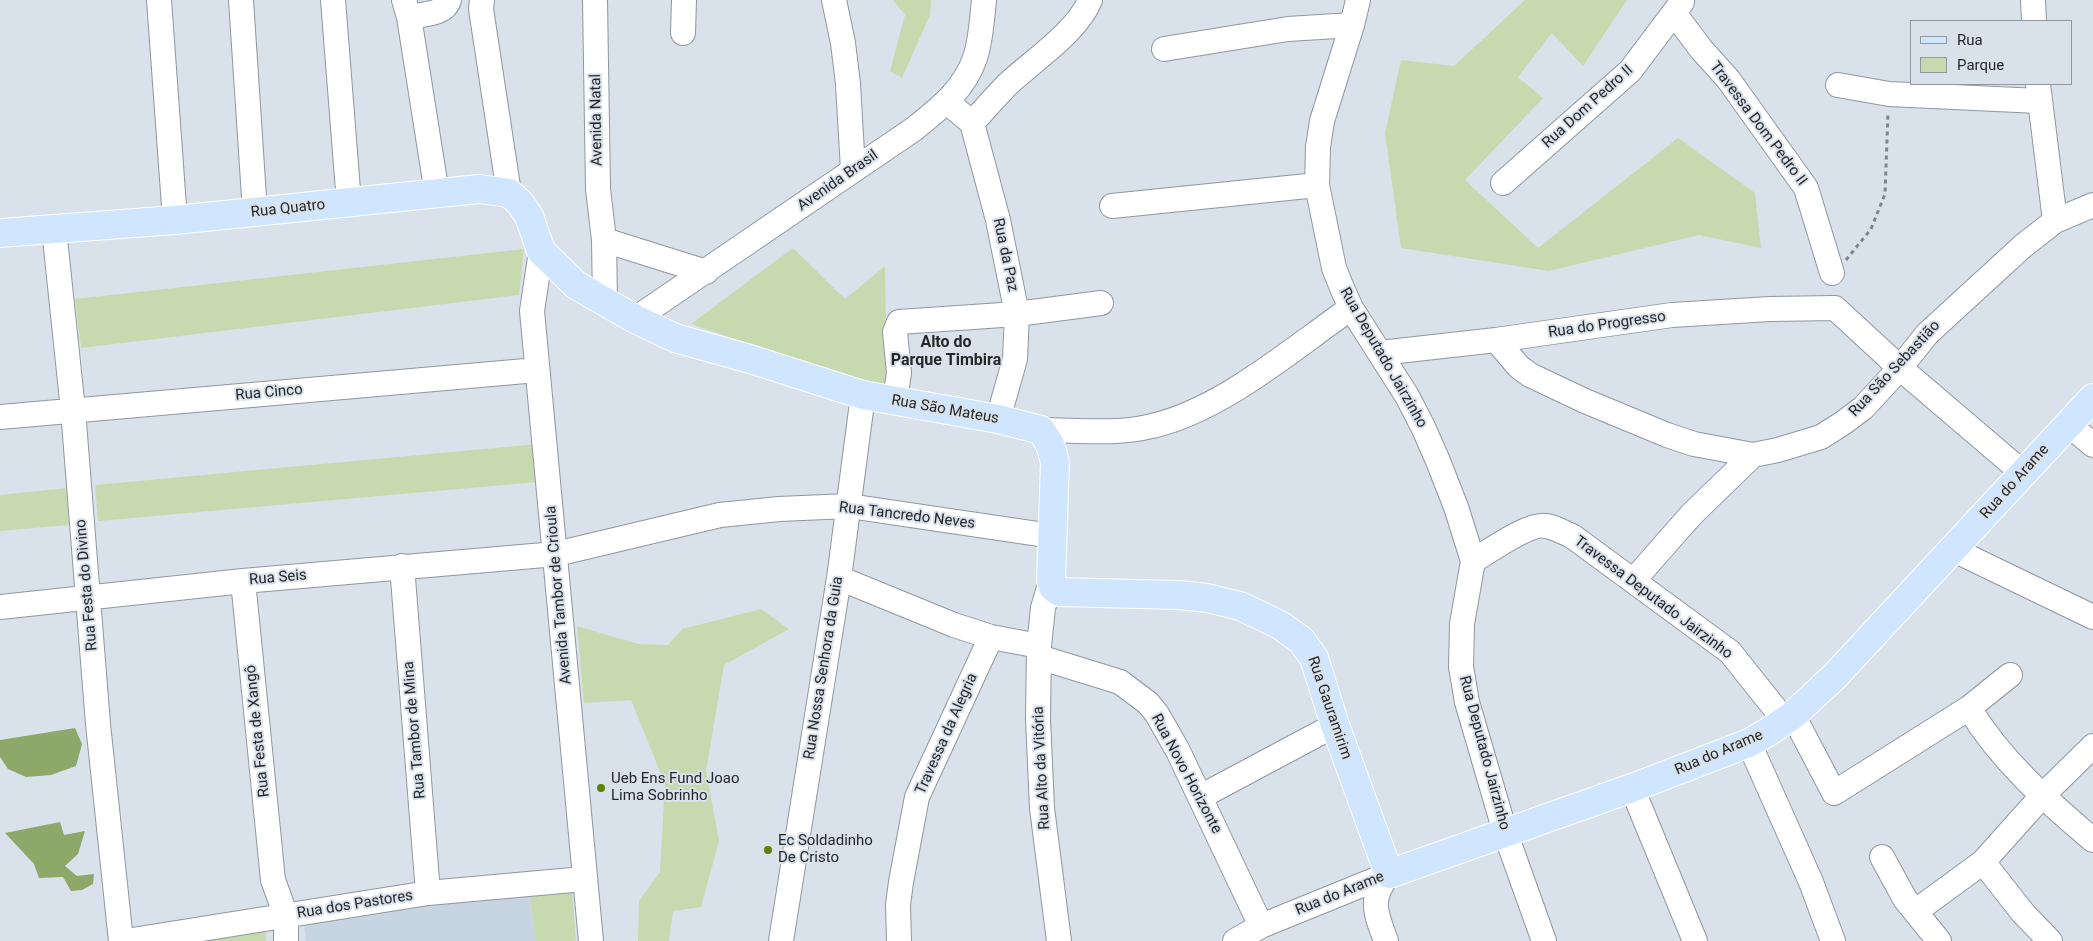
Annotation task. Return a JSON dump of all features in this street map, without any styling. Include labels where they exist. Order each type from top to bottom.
[{"type":"main road","name":"Rua Quatro","points":[[0,233],[54,229],[175,210],[255,202],[349,203],[479,189],[509,193]]},
{"type":"main road","points":[[509,193],[530,216],[541,250]]},
{"type":"main road","name":"Rua São Mateus","points":[[541,250],[562,273],[576,284],[635,319],[675,338],[750,359],[863,395],[998,419],[1041,430]]},
{"type":"main road","name":"Rua do Arame","points":[[1389,874],[1632,788],[1749,743],[1789,718],[1834,677],[1954,550],[2093,398]]},
{"type":"main road","name":"Rua Alto da Vitória","points":[[1041,430],[1050,444],[1055,462],[1052,590]]},
{"type":"main road","name":"Rua Gauramirim","points":[[1052,590],[1178,594],[1207,598],[1240,606],[1280,625],[1301,640],[1314,658],[1335,725],[1389,874]]},
{"type":"street","points":[[159,0],[175,210]]},
{"type":"street","points":[[242,0],[255,202]]},
{"type":"street","points":[[333,0],[349,203]]},
{"type":"street","points":[[437,194],[407,8],[442,10],[449,0]]},
{"type":"street","points":[[482,0],[481,9],[509,193]]},
{"type":"street","name":"Avenida Natal","points":[[595,0],[598,188],[604,240],[605,302]]},
{"type":"street","points":[[683,33],[684,0]]},
{"type":"street","points":[[834,0],[843,43],[848,84],[853,170]]},
{"type":"street","name":"Avenida Brasil","points":[[635,319],[914,129],[948,102],[957,91],[974,58],[984,0]]},
{"type":"street","points":[[948,102],[972,123],[1009,84],[1070,30],[1086,10],[1090,0]]},
{"type":"street","name":"Rua Deputado Jairzinho","points":[[1358,0],[1322,121],[1318,147],[1317,185],[1334,268],[1351,308],[1407,396],[1438,461],[1472,561],[1462,624],[1461,667],[1467,702],[1505,832],[1544,941]]},
{"type":"street","points":[[2033,0],[2034,20]]},
{"type":"street","name":"Rua Dom Pedro II","points":[[1503,183],[1630,71],[1679,6]]},
{"type":"street","name":"Travessa Dom Pedro II","points":[[1679,6],[1701,49],[1728,79],[1806,188],[1832,273]]},
{"type":"street","points":[[1164,49],[1279,30],[1352,25]]},
{"type":"street","points":[[1838,85],[1889,94],[2039,92],[2055,221]]},
{"type":"street","name":"Rua da Paz","points":[[972,123],[998,220],[1017,314],[1015,360],[998,419]]},
{"type":"street","points":[[1112,206],[1317,185]]},
{"type":"street","name":"Rua São Sebastião","points":[[1496,340],[1507,355],[1525,371],[1585,401],[1685,441],[1753,455],[1799,445],[1821,437],[1863,408],[1900,368],[1927,334],[2023,246],[2055,221],[2093,205]]},
{"type":"street","name":"Rua Festa do Divino","points":[[54,229],[73,410],[98,724],[121,941]]},
{"type":"street","points":[[604,240],[706,272]]},
{"type":"street","name":"Avenida Tambor de Crioula","points":[[541,250],[532,311],[591,941]]},
{"type":"street","points":[[895,400],[899,373],[895,332],[896,324],[902,321],[1017,314],[1101,303]]},
{"type":"street","name":"Rua São Mateus","points":[[1041,430],[1113,431],[1151,427],[1187,414],[1211,404],[1238,388],[1351,308]]},
{"type":"street","name":"Rua do Progresso","points":[[1380,353],[1496,340],[1672,315],[1770,309],[1835,308],[1900,368]]},
{"type":"street","points":[[1900,368],[2023,473]]},
{"type":"street","name":"Rua Cinco","points":[[0,418],[537,370]]},
{"type":"street","name":"Rua Nossa Senhora da Guia","points":[[781,941],[839,578],[863,395]]},
{"type":"street","points":[[2068,424],[2093,445]]},
{"type":"street","points":[[1633,581],[1692,514],[1753,455]]},
{"type":"street","name":"Rua Tancredo Neves","points":[[556,554],[720,515],[779,509],[849,506],[1052,536]]},
{"type":"street","name":"Travessa Deputado Jairzinho","points":[[1472,561],[1539,525],[1572,536],[1730,652],[1789,718],[1834,793],[1970,708],[2010,675]]},
{"type":"street","points":[[1954,550],[2093,617]]},
{"type":"street","name":"Rua Seis","points":[[0,607],[243,581],[556,554]]},
{"type":"street","name":"Rua Tambor de Mina","points":[[402,566],[428,893]]},
{"type":"street","points":[[839,578],[954,625],[1039,651]]},
{"type":"street","name":"Rua Festa de Xangô","points":[[243,581],[273,880],[274,925],[286,941]]},
{"type":"street","name":"Rua Alto da Vitória","points":[[1052,590],[1043,608],[1039,651],[1038,719],[1042,808],[1059,941]]},
{"type":"street","name":"Travessa da Alegria","points":[[899,941],[898,905],[917,797],[991,637]]},
{"type":"street","name":"Rua Novo Horizonte","points":[[1039,651],[1120,682],[1148,704],[1157,714],[1178,751],[1261,926]]},
{"type":"street","points":[[1970,708],[1983,731],[2042,796],[2093,840]]},
{"type":"street","points":[[1200,797],[1335,725]]},
{"type":"street","points":[[1749,743],[1811,882],[1833,941]]},
{"type":"street","points":[[1916,911],[1983,862],[2042,796],[2093,746]]},
{"type":"street","points":[[1632,788],[1695,941]]},
{"type":"street","points":[[1882,857],[1905,899],[1939,941]]},
{"type":"street","points":[[1983,862],[2023,913],[2050,941]]},
{"type":"street","points":[[1386,941],[1375,911],[1375,904],[1378,891],[1389,874]]},
{"type":"street","name":"Rua do Arame","points":[[1236,941],[1261,926],[1389,874]]},
{"type":"street","name":"Rua dos Pastores","points":[[126,941],[274,925],[428,893],[584,879]]},
{"type":"path","points":[[1832,273],[1853,253],[1871,229],[1884,194],[1889,94]]},
{"type":"shaded area","points":[[530,896],[536,941],[306,941],[303,916]]},
{"type":"green space","points":[[893,0],[931,0],[930,15],[902,78],[890,71],[905,15]]},
{"type":"green space","points":[[1525,0],[1627,0],[1583,66],[1552,33],[1518,77],[1543,98],[1465,180],[1538,248],[1678,138],[1755,193],[1761,248],[1699,235],[1549,271],[1401,248],[1385,133],[1401,60],[1454,66]]},
{"type":"green space","points":[[793,248],[845,299],[885,266],[887,391],[691,324]]},
{"type":"green space","points":[[524,249],[519,295],[81,348],[75,299]]},
{"type":"green space","points":[[538,444],[537,482],[98,521],[95,485]]},
{"type":"green space","points":[[67,488],[69,525],[0,531],[0,495]]},
{"type":"green space","points":[[761,609],[789,629],[724,665],[706,771],[719,841],[701,907],[673,911],[669,941],[638,941],[639,901],[660,872],[665,784],[631,700],[584,703],[577,626],[638,644],[668,645],[682,629]]},
{"type":"green space","points":[[75,728],[82,744],[76,766],[51,775],[26,777],[8,769],[0,757],[0,740]]},
{"type":"green space","points":[[60,822],[64,835],[85,831],[78,854],[65,866],[77,876],[94,874],[93,884],[82,890],[71,891],[63,877],[39,878],[34,864],[5,833]]},
{"type":"green space","points":[[572,892],[576,941],[536,941],[530,896]]},
{"type":"green space","points":[[265,924],[266,941],[150,941]]},
{"type":"place","name":"Ueb Ens Fund Joao Lima Sobrinho","points":[[601,788]]},
{"type":"place","name":"Ec Soldadinho De Cristo","points":[[768,850]]},
{"type":"district","name":"Alto do Parque Timbira","points":[[946,352]]}]
